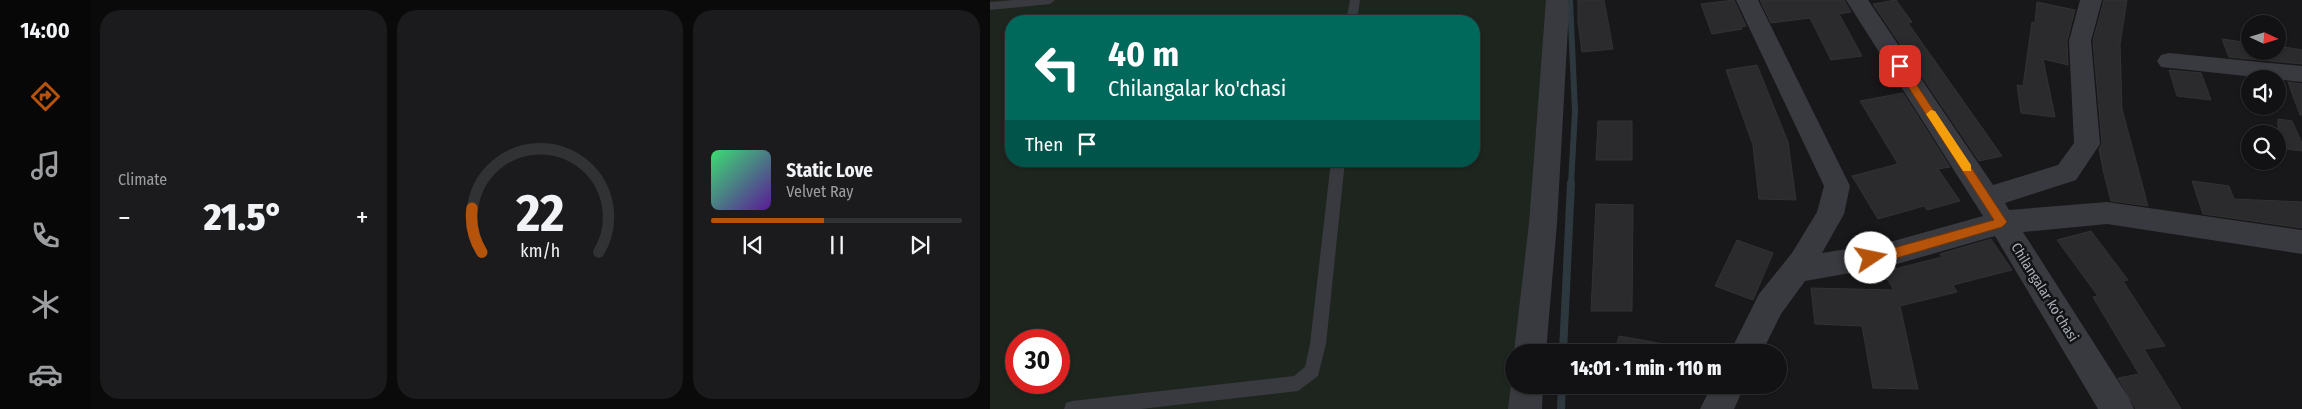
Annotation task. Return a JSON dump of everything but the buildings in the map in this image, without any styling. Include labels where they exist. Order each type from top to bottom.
[{"type":"street","points":[[1531,344],[1543,223],[1557,0]]},
{"type":"street","points":[[1747,0],[1837,186],[1830,214],[1796,270],[1770,304],[1750,344]]},
{"type":"street","name":"Chilangalar ko'chasi","points":[[1856,0],[1987,198],[2117,409]]},
{"type":"street","points":[[1987,198],[2067,173],[2087,144],[2080,40],[2090,0]]},
{"type":"street","points":[[2169,61],[2302,74]]},
{"type":"street","points":[[1796,270],[1890,254],[2002,222],[2107,213],[2302,242]]},
{"type":"street","points":[[1525,409],[1526,394]]},
{"type":"street","points":[[1717,409],[1724,394]]},
{"type":"lane","points":[[990,6],[1050,0]]},
{"type":"lane","points":[[1353,15],[1355,0]]},
{"type":"lane","points":[[1072,409],[1298,383],[1312,371],[1318,344],[1337,167]]},
{"type":"shaded area","points":[[990,0],[1551,0],[1522,344],[1505,344],[1505,394],[1515,394],[1516,409],[990,409]]},
{"type":"waterway","points":[[1570,0],[1575,111],[1571,184]]},
{"type":"waterway","points":[[1563,344],[1571,183]]},
{"type":"waterway","points":[[1561,409],[1562,394]]},
{"type":"slow traffic","points":[[1931,114],[1967,168]]},
{"type":"route","points":[[1871,258],[2002,222],[1900,66]]}]
